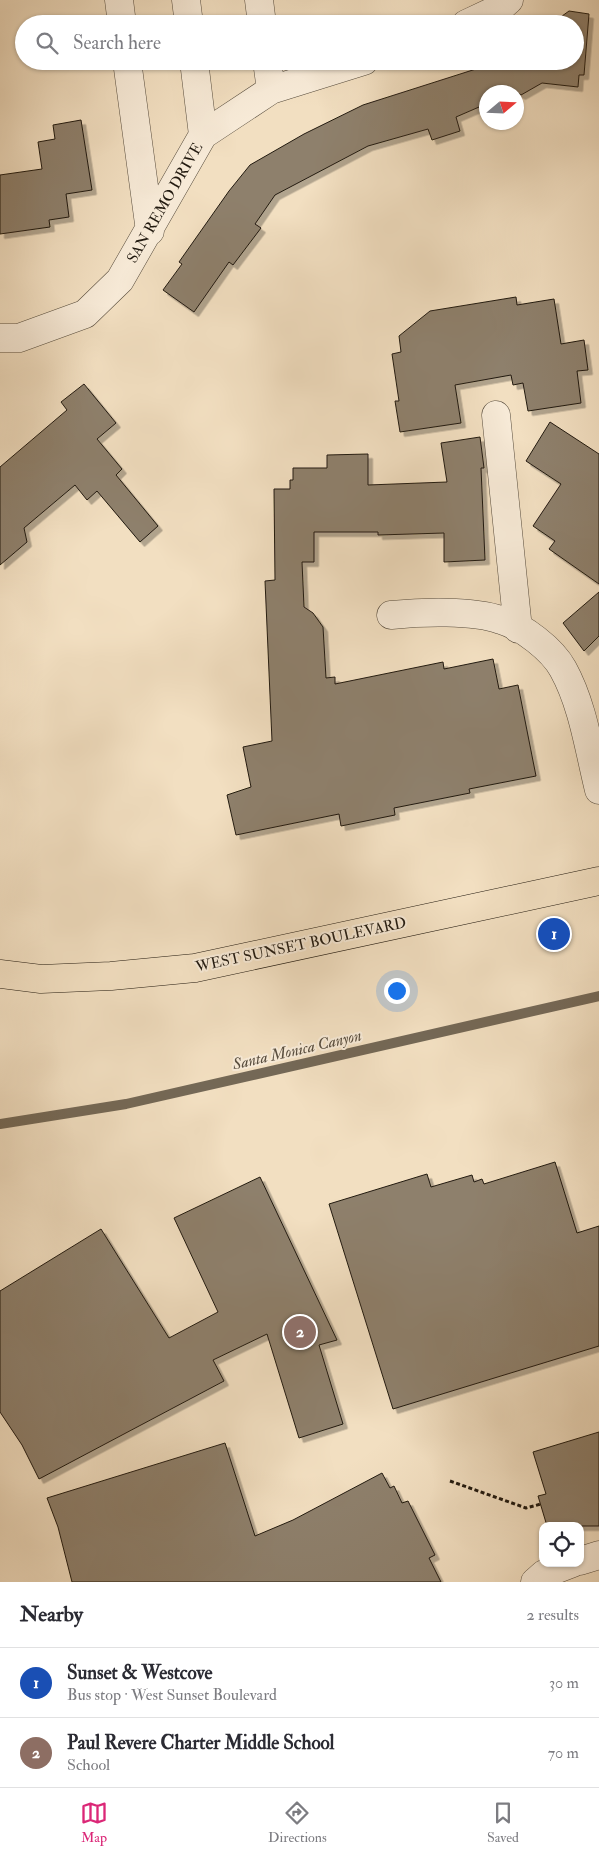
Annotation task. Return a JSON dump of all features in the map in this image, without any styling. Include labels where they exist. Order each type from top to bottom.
[{"type":"main road","name":"WEST SUNSET BOULEVARD","points":[[0,974],[41,979],[111,976],[195,968],[599,881]]},
{"type":"street","points":[[119,0],[121,15]]},
{"type":"street","points":[[186,0],[188,15]]},
{"type":"street","points":[[259,0],[261,15]]},
{"type":"street","points":[[485,15],[500,8],[509,0]]},
{"type":"street","points":[[128,70],[150,231]]},
{"type":"street","points":[[195,70],[203,135]]},
{"type":"street","points":[[268,70],[271,90]]},
{"type":"street","name":"SAN REMO DRIVE","points":[[0,338],[19,338],[85,314],[120,280],[150,231],[203,135],[271,90],[335,70]]},
{"type":"street","points":[[496,415],[518,629]]},
{"type":"street","points":[[391,615],[421,612],[470,615],[501,620],[537,638],[563,668],[578,703],[599,790]]},
{"type":"street","points":[[584,1560],[599,1555]]},
{"type":"street","points":[[535,1582],[544,1574],[562,1567]]},
{"type":"path","points":[[450,1481],[526,1508],[541,1504]]},
{"type":"building","points":[[569,11],[589,14],[584,75],[579,75],[578,87],[542,83],[524,93],[524,85],[479,85],[479,107],[456,117],[460,131],[432,140],[428,129],[368,146],[275,195],[255,224],[261,228],[233,265],[229,262],[194,312],[163,290],[182,264],[179,262],[229,191],[250,165],[304,134],[363,105],[473,70],[584,70],[584,15],[563,15]]},
{"type":"building","points":[[81,120],[92,190],[66,194],[69,217],[49,220],[50,227],[0,234],[0,175],[42,169],[38,142],[55,139],[53,125]]},
{"type":"building","points":[[516,297],[517,305],[554,299],[561,344],[584,340],[588,370],[577,371],[581,403],[528,411],[523,383],[513,385],[511,375],[455,385],[461,423],[400,432],[395,401],[399,401],[392,354],[401,352],[399,336],[430,311]]},
{"type":"building","points":[[84,384],[116,423],[97,439],[122,469],[116,475],[158,526],[140,542],[97,491],[87,500],[75,485],[24,528],[27,542],[0,565],[0,467],[67,410],[61,402]]},
{"type":"building","points":[[550,422],[599,454],[599,584],[549,549],[555,541],[533,526],[561,484],[526,461]]},
{"type":"building","points":[[480,437],[484,468],[481,468],[485,560],[444,562],[444,533],[378,535],[378,532],[314,532],[314,562],[302,562],[304,607],[313,613],[323,627],[326,678],[335,677],[335,684],[443,662],[444,669],[493,659],[499,689],[518,685],[536,776],[469,789],[470,793],[394,808],[395,815],[341,826],[339,814],[236,835],[227,795],[251,787],[243,747],[272,741],[265,581],[275,580],[274,489],[290,489],[290,480],[293,480],[293,468],[327,468],[327,455],[368,454],[368,485],[447,482],[441,443]]},
{"type":"building","points":[[599,592],[599,636],[584,651],[563,623]]},
{"type":"building","points":[[555,1162],[577,1233],[599,1226],[599,1346],[393,1409],[329,1204],[427,1174],[431,1187],[472,1175],[474,1182],[482,1179],[484,1184]]},
{"type":"building","points":[[260,1177],[337,1340],[319,1345],[343,1424],[299,1438],[267,1334],[213,1360],[224,1381],[39,1479],[22,1445],[0,1412],[0,1291],[101,1229],[169,1338],[218,1312],[174,1218]]},
{"type":"building","points":[[599,1432],[599,1526],[584,1526],[584,1522],[546,1522],[538,1496],[546,1494],[533,1452]]},
{"type":"building","points":[[225,1443],[255,1536],[293,1520],[382,1473],[390,1488],[394,1486],[402,1503],[408,1501],[435,1555],[429,1558],[441,1582],[72,1582],[58,1527],[47,1498]]},
{"type":"waterway","name":"Santa Monica Canyon","points":[[0,1124],[126,1104],[599,996]]},
{"type":"place","name":"Sunset & Westcove","points":[[554,934]]},
{"type":"place","name":"Paul Revere Charter Middle School","points":[[300,1332]]}]
